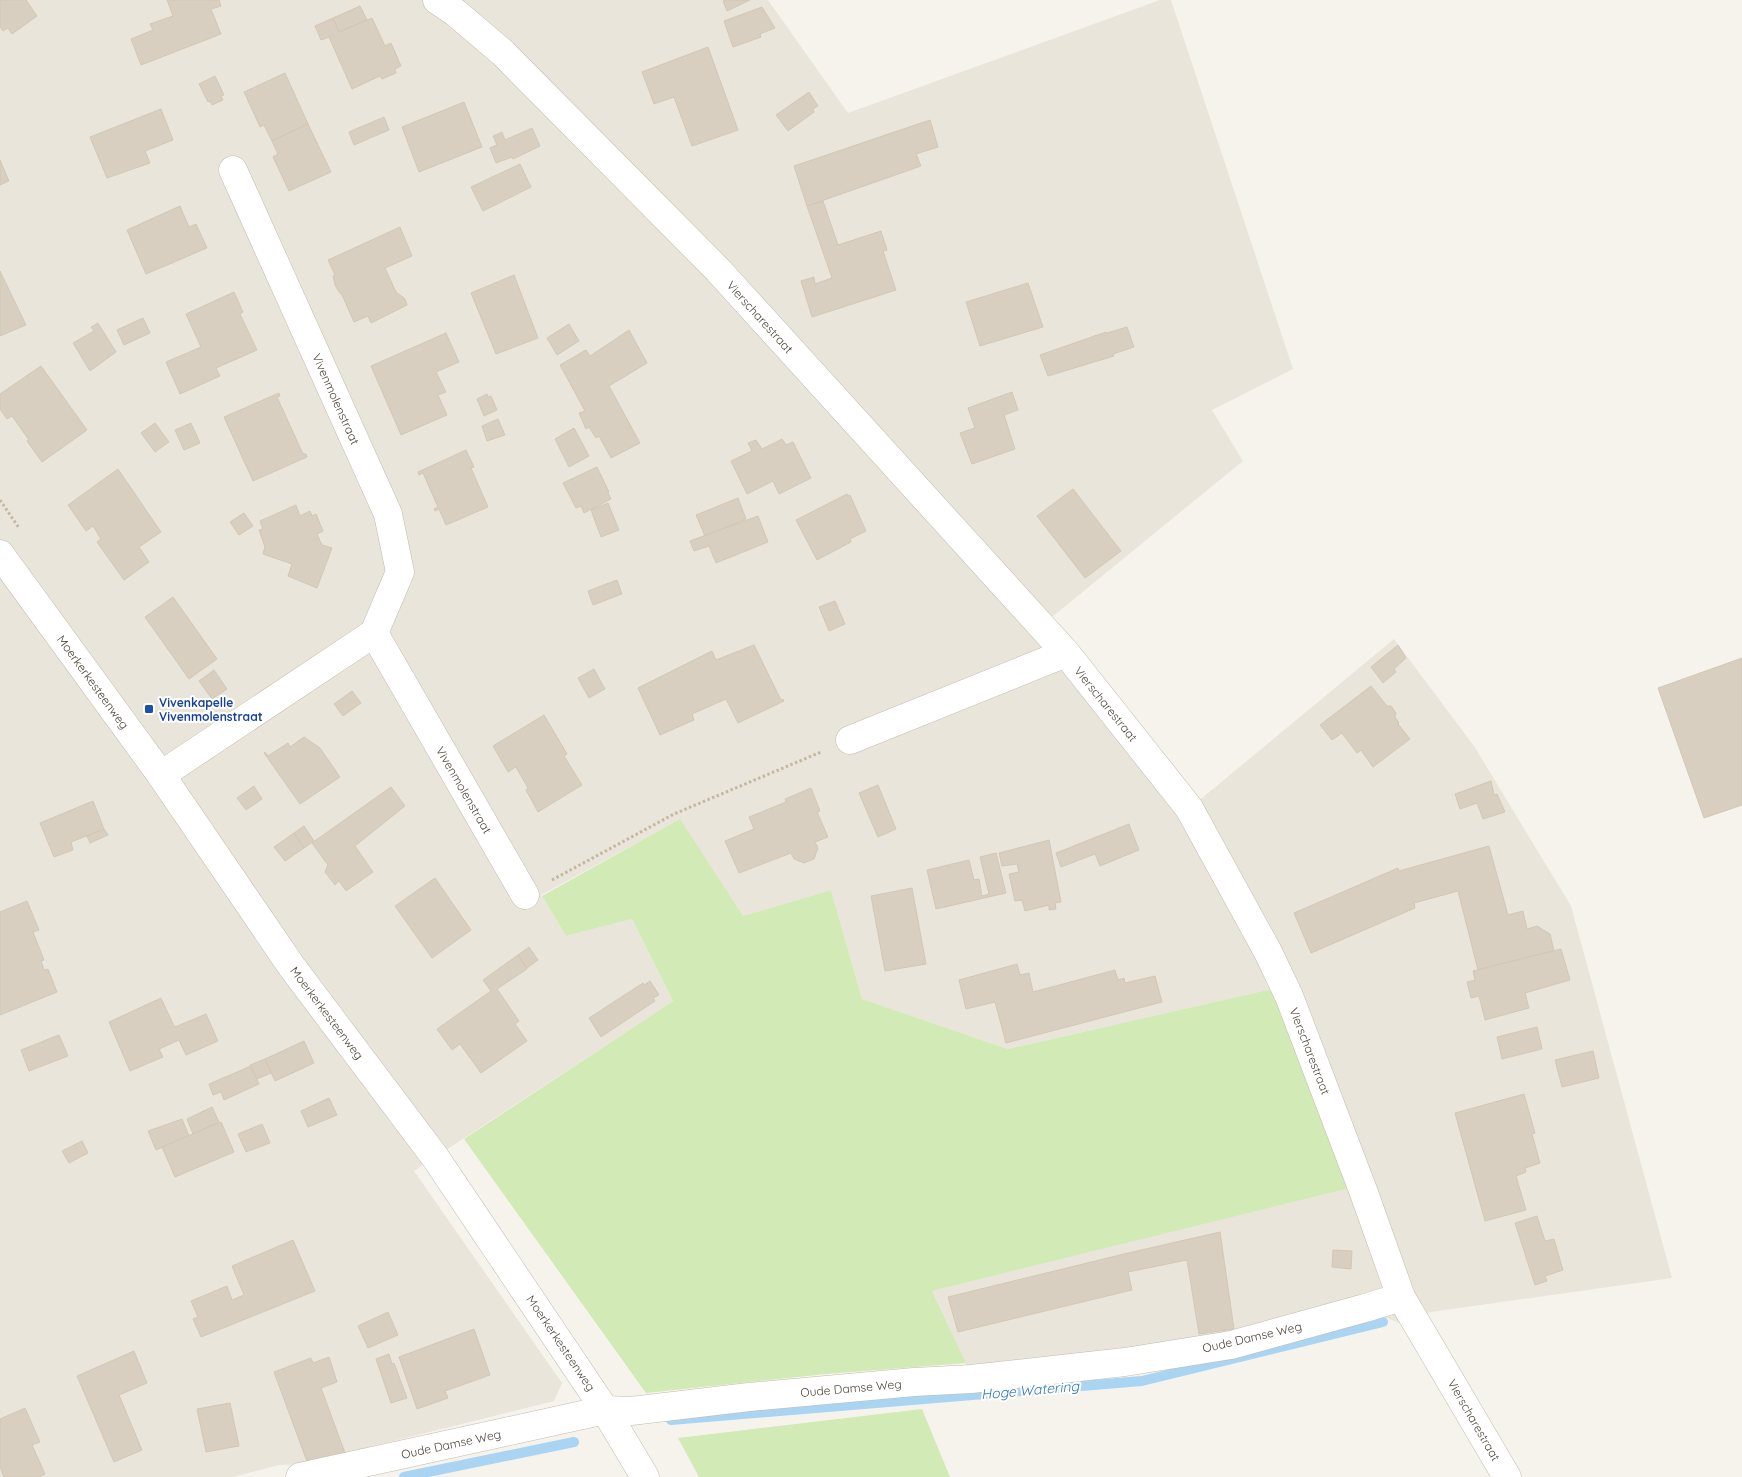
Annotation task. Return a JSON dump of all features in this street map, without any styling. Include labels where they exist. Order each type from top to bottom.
[{"type":"street","name":"Vierscharestraat","points":[[454,4],[718,270],[1066,653],[1190,808],[1268,952],[1293,1005],[1364,1192],[1401,1297],[1507,1477]]},
{"type":"street","name":"Vivenmolenstraat","points":[[233,170],[388,514],[400,572],[374,633],[525,895]]},
{"type":"street","name":"Moerkerkesteenweg","points":[[0,554],[161,775],[292,967],[435,1157],[605,1410],[645,1477]]},
{"type":"street","points":[[161,775],[374,633]]},
{"type":"street","points":[[850,740],[1066,653]]},
{"type":"street","name":"Oude Damse Weg","points":[[300,1477],[605,1410],[631,1411],[749,1396],[971,1379],[1125,1362],[1231,1345],[1401,1297]]},
{"type":"path","points":[[525,895],[674,814],[850,740]]},
{"type":"shaded area","points":[[0,0],[768,0],[848,113],[1160,0],[1171,0],[1293,369],[1212,410],[1243,461],[1041,626],[1190,808],[1394,639],[1474,746],[1571,906],[1672,1278],[1424,1313],[1399,1323],[1383,1316],[977,1387],[932,1291],[1349,1188],[1272,989],[1008,1049],[862,999],[831,890],[743,916],[679,820],[541,895],[566,936],[632,919],[673,1001],[414,1171],[562,1383],[554,1401],[308,1464],[279,1465],[233,1477],[0,1477]]},
{"type":"green space","points":[[680,819],[743,916],[831,890],[862,999],[1008,1049],[1272,989],[1350,1188],[932,1291],[966,1363],[826,1374],[646,1393],[464,1139],[673,1001],[632,919],[566,936],[542,896]]},
{"type":"green space","points":[[922,1409],[950,1477],[699,1477],[678,1438]]},
{"type":"building","points":[[0,0],[26,0],[37,16],[12,34],[8,28],[3,31],[0,27]]},
{"type":"building","points":[[167,0],[219,0],[221,6],[211,9],[221,34],[141,65],[131,39],[153,30],[150,24],[173,16]]},
{"type":"building","points":[[750,0],[727,11],[723,1]]},
{"type":"building","points":[[360,6],[367,20],[339,32],[333,18]]},
{"type":"building","points":[[762,7],[775,28],[760,34],[761,37],[733,47],[724,21]]},
{"type":"building","points":[[333,18],[339,32],[372,18],[385,46],[391,43],[401,66],[395,69],[396,73],[382,79],[380,76],[352,89],[329,37],[321,40],[315,26]]},
{"type":"building","points":[[708,47],[738,130],[692,146],[674,97],[654,104],[642,72]]},
{"type":"building","points":[[285,73],[308,124],[272,141],[264,125],[260,127],[244,92]]},
{"type":"building","points":[[215,76],[224,95],[221,96],[223,100],[212,105],[210,101],[208,102],[199,84]]},
{"type":"building","points":[[809,92],[818,106],[813,109],[814,112],[788,131],[776,115]]},
{"type":"building","points":[[464,102],[482,147],[419,172],[402,127]]},
{"type":"building","points":[[161,109],[173,140],[145,151],[150,163],[107,178],[90,137]]},
{"type":"building","points":[[384,117],[389,130],[354,145],[349,132]]},
{"type":"building","points":[[930,120],[938,147],[916,154],[921,166],[807,206],[794,166]]},
{"type":"building","points":[[308,124],[331,172],[289,191],[273,157],[278,154],[272,141]]},
{"type":"building","points":[[532,128],[540,146],[513,159],[512,157],[496,163],[490,148],[497,145],[493,136],[502,132],[505,140]]},
{"type":"building","points":[[0,160],[9,181],[0,185]]},
{"type":"building","points":[[520,164],[531,187],[483,211],[471,187]]},
{"type":"building","points":[[823,201],[838,245],[881,231],[887,250],[883,251],[896,290],[812,317],[801,281],[814,277],[815,284],[832,278],[807,206]]},
{"type":"building","points":[[180,206],[189,227],[196,224],[207,248],[146,274],[127,230]]},
{"type":"building","points":[[400,227],[412,256],[385,268],[396,292],[405,299],[407,305],[371,323],[368,316],[354,322],[342,295],[335,285],[333,276],[335,275],[328,260]]},
{"type":"building","points":[[0,271],[26,325],[0,336]]},
{"type":"building","points":[[514,275],[538,338],[496,354],[471,293]]},
{"type":"building","points":[[1028,283],[1043,327],[980,346],[966,302]]},
{"type":"building","points":[[234,292],[243,312],[240,314],[257,350],[216,368],[220,376],[180,394],[166,362],[201,347],[186,314]]},
{"type":"building","points":[[143,318],[150,333],[124,345],[117,330]]},
{"type":"building","points":[[98,323],[116,352],[90,371],[73,343],[94,331],[91,327]]},
{"type":"building","points":[[569,324],[579,341],[557,355],[547,338]]},
{"type":"building","points":[[1127,327],[1134,347],[1113,354],[1114,356],[1048,376],[1040,355],[1106,332]]},
{"type":"building","points":[[629,330],[647,363],[609,386],[640,443],[611,458],[599,436],[596,438],[589,427],[586,429],[579,413],[585,411],[560,365],[586,350],[590,356]]},
{"type":"building","points":[[446,333],[459,362],[436,372],[446,392],[438,395],[447,415],[401,435],[371,366]]},
{"type":"building","points":[[41,366],[87,430],[42,462],[12,416],[7,419],[0,409],[0,394]]},
{"type":"building","points":[[1012,392],[1018,410],[1004,415],[1015,449],[972,464],[960,433],[975,428],[968,408]]},
{"type":"building","points":[[279,393],[280,396],[277,397],[303,454],[306,454],[307,457],[253,481],[224,417]]},
{"type":"building","points":[[487,394],[488,397],[491,396],[497,410],[484,416],[477,399]]},
{"type":"building","points":[[498,419],[505,435],[487,441],[482,426]]},
{"type":"building","points":[[155,423],[169,442],[155,452],[141,433]]},
{"type":"building","points":[[191,423],[200,443],[184,450],[175,430]]},
{"type":"building","points":[[574,428],[589,456],[569,467],[555,439]]},
{"type":"building","points":[[782,439],[786,445],[793,442],[811,478],[779,494],[773,481],[747,494],[731,461],[752,451],[748,443],[756,440],[762,449]]},
{"type":"building","points":[[466,450],[474,467],[471,468],[488,507],[446,525],[439,509],[435,511],[434,509],[438,507],[423,473],[419,475],[418,472]]},
{"type":"building","points":[[597,467],[611,499],[584,513],[581,506],[576,508],[563,483]]},
{"type":"building","points":[[118,469],[161,532],[139,547],[149,562],[124,580],[97,542],[101,539],[93,526],[86,531],[68,505]]},
{"type":"building","points":[[1073,489],[1121,551],[1085,578],[1037,516]]},
{"type":"building","points":[[847,494],[848,496],[850,495],[866,531],[850,539],[851,542],[817,560],[796,520]]},
{"type":"building","points":[[738,498],[746,519],[705,536],[696,515]]},
{"type":"building","points":[[608,503],[619,530],[601,537],[591,510]]},
{"type":"building","points":[[296,505],[300,516],[310,511],[312,516],[316,514],[323,531],[317,534],[322,545],[332,548],[317,588],[288,576],[292,564],[263,554],[265,547],[259,530],[263,529],[260,521]]},
{"type":"building","points":[[244,513],[253,526],[239,535],[230,522]]},
{"type":"building","points":[[758,516],[768,542],[716,563],[709,546],[694,551],[690,541]]},
{"type":"building","points":[[617,580],[622,594],[593,605],[588,591]]},
{"type":"building","points":[[173,597],[217,659],[189,679],[145,617]]},
{"type":"building","points":[[835,601],[845,624],[829,631],[819,607]]},
{"type":"building","points":[[754,645],[781,700],[783,699],[784,701],[738,723],[726,699],[692,714],[694,720],[660,735],[638,688],[712,651],[716,660]]},
{"type":"building","points":[[1398,645],[1406,658],[1394,669],[1396,672],[1383,683],[1371,667]]},
{"type":"building","points":[[1742,658],[1742,805],[1704,818],[1658,688]]},
{"type":"building","points":[[594,669],[605,689],[589,698],[578,678]]},
{"type":"building","points":[[214,670],[227,689],[212,699],[199,681]]},
{"type":"building","points":[[1371,686],[1387,706],[1391,706],[1396,713],[1395,717],[1398,724],[1410,739],[1373,767],[1361,750],[1357,753],[1342,733],[1332,740],[1320,725]]},
{"type":"building","points":[[352,691],[361,703],[343,716],[334,704]]},
{"type":"building","points":[[544,715],[567,754],[564,756],[582,785],[538,812],[526,790],[528,788],[516,767],[508,772],[493,746]]},
{"type":"building","points":[[304,737],[320,748],[340,777],[300,804],[264,753],[268,756],[288,743],[290,747]]},
{"type":"building","points":[[1491,781],[1494,795],[1497,794],[1505,812],[1483,819],[1477,803],[1460,809],[1455,794]]},
{"type":"building","points":[[878,785],[896,829],[878,837],[859,793]]},
{"type":"building","points":[[254,786],[262,799],[246,810],[237,798]]},
{"type":"building","points":[[391,787],[405,806],[355,846],[373,872],[346,891],[339,881],[335,885],[325,872],[328,865],[312,843]]},
{"type":"building","points":[[811,788],[820,811],[817,812],[828,837],[815,842],[818,848],[814,859],[804,863],[794,859],[791,853],[739,873],[725,841],[754,829],[749,817],[786,802],[785,799]]},
{"type":"building","points":[[93,801],[104,829],[71,842],[73,850],[54,857],[40,823]]},
{"type":"building","points":[[1129,824],[1139,850],[1100,866],[1095,854],[1061,867],[1056,853]]},
{"type":"building","points":[[304,826],[314,841],[304,848],[294,833]]},
{"type":"building","points":[[104,829],[108,835],[90,843],[87,836]]},
{"type":"building","points":[[294,833],[304,848],[285,861],[274,847]]},
{"type":"building","points":[[1049,840],[1061,902],[1055,903],[1056,909],[1049,910],[1049,905],[1025,911],[1022,900],[1015,901],[1009,874],[1019,872],[1017,864],[1002,866],[999,853]]},
{"type":"building","points":[[1489,846],[1508,915],[1523,911],[1527,929],[1537,926],[1550,934],[1554,951],[1478,970],[1458,891],[1414,903],[1415,908],[1311,953],[1294,913],[1398,868],[1399,871]]},
{"type":"building","points":[[996,853],[1006,893],[936,909],[927,870],[969,860],[974,880],[979,879],[982,896],[989,894],[980,857]]},
{"type":"building","points":[[435,878],[471,930],[432,958],[395,906]]},
{"type":"building","points":[[912,888],[926,964],[885,971],[871,896]]},
{"type":"building","points":[[27,901],[39,930],[33,932],[44,960],[41,961],[44,970],[48,969],[57,992],[0,1015],[0,912]]},
{"type":"building","points":[[529,947],[538,960],[527,968],[518,955]]},
{"type":"building","points":[[1561,949],[1570,980],[1525,993],[1529,1008],[1485,1020],[1479,996],[1471,998],[1467,982],[1475,980],[1473,971]]},
{"type":"building","points":[[518,955],[527,969],[497,989],[519,1021],[515,1024],[527,1041],[481,1073],[460,1044],[452,1050],[437,1029],[491,991],[483,980]]},
{"type":"building","points":[[1017,964],[1020,975],[1029,973],[1033,992],[1115,970],[1118,980],[1124,978],[1125,983],[1155,976],[1162,1002],[1006,1043],[995,1002],[966,1009],[959,980]]},
{"type":"building","points":[[650,981],[659,995],[653,998],[655,1001],[601,1037],[589,1018],[643,983],[644,985]]},
{"type":"building","points":[[161,998],[175,1027],[206,1014],[218,1041],[186,1055],[179,1040],[159,1049],[163,1057],[130,1071],[109,1022]]},
{"type":"building","points":[[1537,1027],[1542,1049],[1502,1059],[1497,1037]]},
{"type":"building","points":[[59,1035],[68,1056],[29,1071],[21,1050]]},
{"type":"building","points":[[304,1041],[314,1063],[275,1081],[265,1059]]},
{"type":"building","points":[[1593,1051],[1599,1078],[1562,1087],[1555,1060]]},
{"type":"building","points":[[265,1059],[271,1073],[257,1079],[250,1065]]},
{"type":"building","points":[[251,1066],[259,1084],[224,1100],[221,1092],[213,1095],[209,1084]]},
{"type":"building","points":[[1524,1094],[1535,1133],[1532,1134],[1540,1163],[1525,1168],[1526,1172],[1516,1176],[1526,1210],[1485,1221],[1455,1113]]},
{"type":"building","points":[[329,1098],[337,1115],[308,1127],[301,1111]]},
{"type":"building","points":[[212,1107],[219,1122],[193,1134],[187,1119]]},
{"type":"building","points":[[182,1119],[189,1136],[156,1150],[148,1131]]},
{"type":"building","points":[[221,1122],[234,1152],[175,1177],[162,1147]]},
{"type":"building","points":[[262,1124],[270,1143],[246,1152],[238,1134]]},
{"type":"building","points":[[82,1141],[88,1153],[69,1163],[62,1151]]},
{"type":"building","points":[[1537,1216],[1545,1241],[1554,1239],[1563,1270],[1545,1276],[1547,1281],[1535,1285],[1515,1223]]},
{"type":"building","points":[[1220,1232],[1234,1329],[1199,1334],[1187,1260],[1128,1272],[1132,1290],[958,1332],[948,1297]]},
{"type":"building","points":[[293,1240],[315,1291],[201,1337],[193,1319],[198,1317],[191,1301],[227,1286],[232,1300],[244,1295],[232,1266]]},
{"type":"building","points":[[1333,1250],[1352,1251],[1351,1269],[1332,1267]]},
{"type":"building","points":[[388,1312],[398,1335],[368,1348],[358,1326]]},
{"type":"building","points":[[474,1329],[490,1375],[445,1391],[448,1398],[417,1409],[399,1357]]},
{"type":"building","points":[[134,1351],[147,1383],[119,1395],[142,1450],[114,1462],[77,1376]]},
{"type":"building","points":[[389,1354],[407,1398],[391,1403],[376,1359]]},
{"type":"building","points":[[329,1357],[337,1382],[321,1388],[345,1453],[308,1464],[274,1372],[311,1358],[313,1363]]},
{"type":"building","points":[[230,1403],[239,1446],[206,1452],[197,1409]]},
{"type":"building","points":[[25,1408],[40,1442],[32,1445],[45,1474],[39,1477],[4,1477],[0,1467],[0,1419]]},
{"type":"waterway","name":"Hoge Watering","points":[[671,1420],[1142,1381],[1383,1322]]},
{"type":"waterway","name":"Hoge Watering","points":[[404,1477],[574,1442]]},
{"type":"place","name":"Vivenkapelle Vivenmolenstraat","points":[[149,709]]}]
